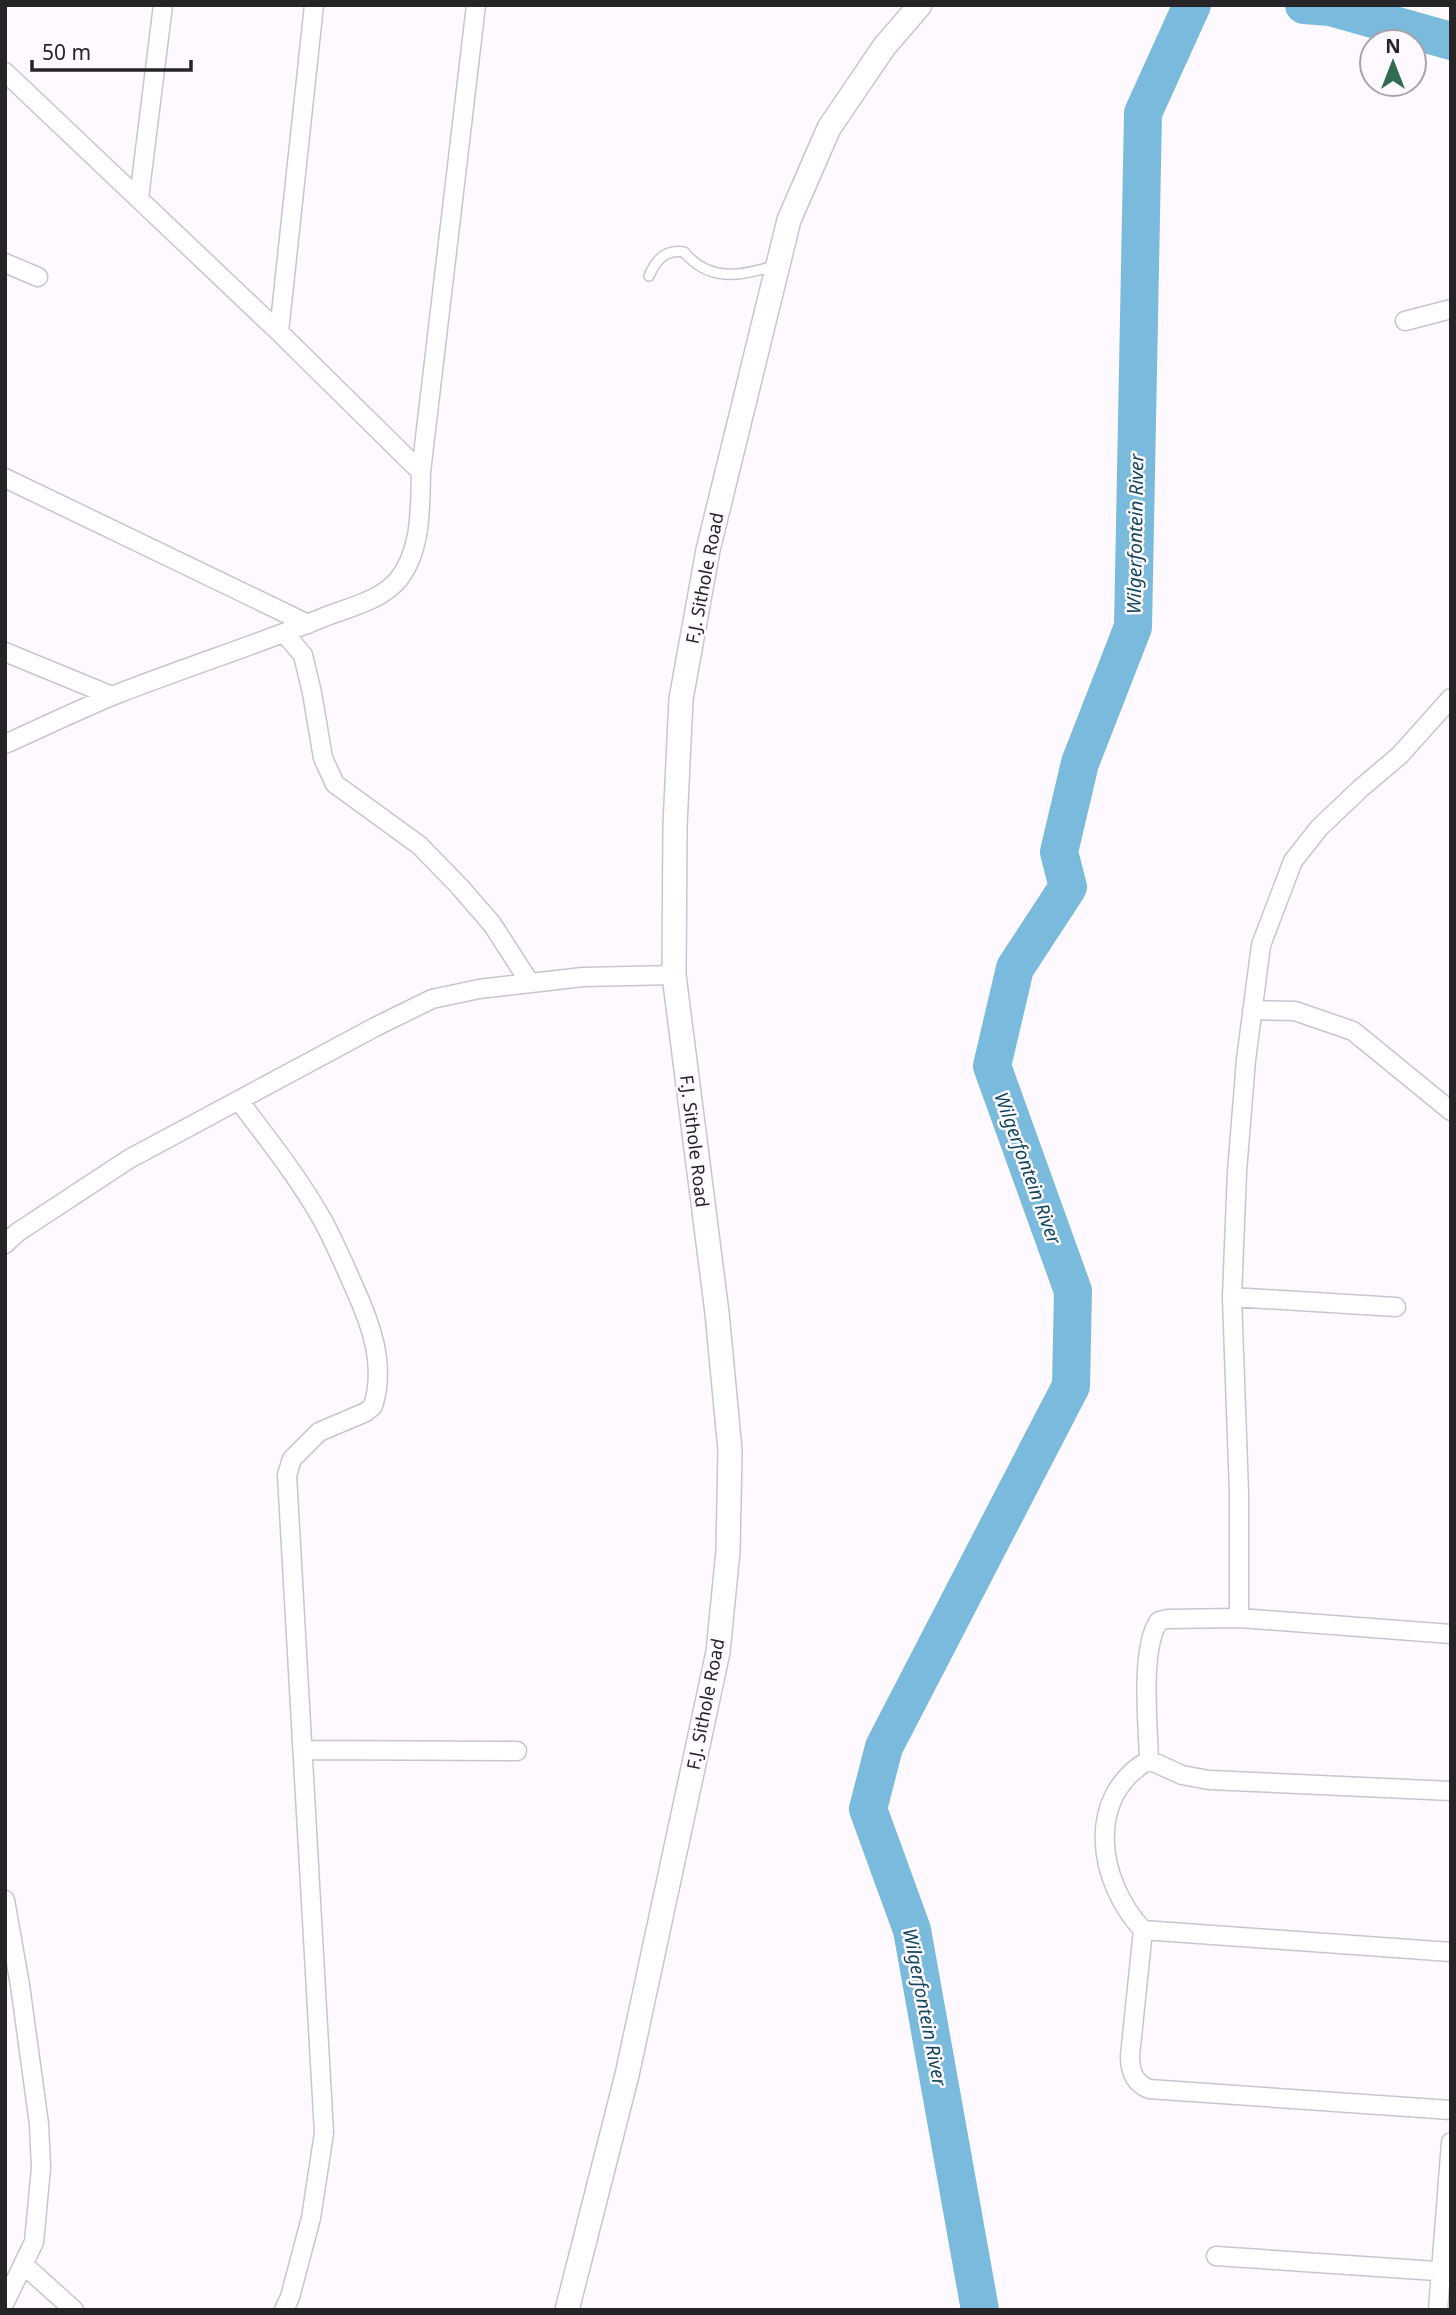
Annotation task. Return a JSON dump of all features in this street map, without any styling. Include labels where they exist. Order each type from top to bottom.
[{"type":"street","points":[[139,198],[163,5]]},
{"type":"street","points":[[279,332],[314,5]]},
{"type":"street","points":[[5,744],[113,696],[284,634],[381,594],[396,582],[405,569],[419,529],[421,472],[476,5]]},
{"type":"street","name":"F.J. Sithole Road","points":[[567,2310],[627,2075],[718,1652],[728,1551],[730,1450],[717,1313],[674,975],[675,826],[681,699],[708,550],[789,220],[829,128],[884,47],[920,5]]},
{"type":"street","points":[[5,72],[279,332],[421,472]]},
{"type":"street","points":[[5,263],[38,277]]},
{"type":"street","points":[[1405,321],[1451,309]]},
{"type":"street","points":[[5,478],[308,624]]},
{"type":"street","points":[[284,634],[303,655],[323,758],[335,784],[419,845],[492,924],[530,983]]},
{"type":"street","points":[[5,652],[113,696]]},
{"type":"street","points":[[1239,1618],[1239,1493],[1232,1297],[1237,1172],[1252,1010],[1261,945],[1293,861],[1320,828],[1400,755],[1451,698]]},
{"type":"street","points":[[5,1244],[18,1232],[129,1159],[432,999],[479,989],[583,977],[674,975]]},
{"type":"street","points":[[1252,1010],[1295,1011],[1353,1031],[1451,1111]]},
{"type":"street","points":[[239,1101],[284,1160],[321,1218],[369,1318],[377,1356],[373,1406],[366,1412],[319,1432],[292,1459],[288,1468],[324,2133],[311,2218],[284,2310]]},
{"type":"street","points":[[1232,1297],[1396,1307]]},
{"type":"street","points":[[1149,1760],[1149,1643],[1154,1627],[1163,1619],[1239,1618],[1451,1634]]},
{"type":"street","points":[[303,1750],[517,1751]]},
{"type":"street","points":[[1149,1760],[1182,1776],[1209,1780],[1451,1791]]},
{"type":"street","points":[[1149,1760],[1135,1767],[1123,1779],[1109,1807],[1104,1825],[1104,1842],[1113,1885],[1124,1907],[1143,1930],[1130,2056],[1132,2074],[1143,2087],[1451,2110]]},
{"type":"street","points":[[5,1900],[39,2124],[41,2168],[34,2242],[5,2302]]},
{"type":"street","points":[[1143,1930],[1451,1952]]},
{"type":"street","points":[[1438,2310],[1446,2271],[1451,2142]]},
{"type":"street","points":[[1216,2256],[1446,2271]]},
{"type":"street","points":[[24,2265],[74,2310]]},
{"type":"lane","points":[[649,276],[655,262],[674,250],[684,252],[692,262],[707,271],[731,275],[778,265]]},
{"type":"waterway","name":"Wilgerfontein River","points":[[980,2310],[912,1930],[868,1809],[884,1747],[1071,1386],[1073,1291],[992,1066],[1015,968],[1068,887],[1059,852],[1080,763],[1133,627],[1143,113],[1192,5]]},
{"type":"waterway","name":"Wilgerfontein River","points":[[1304,5],[1330,7],[1451,41]]}]
